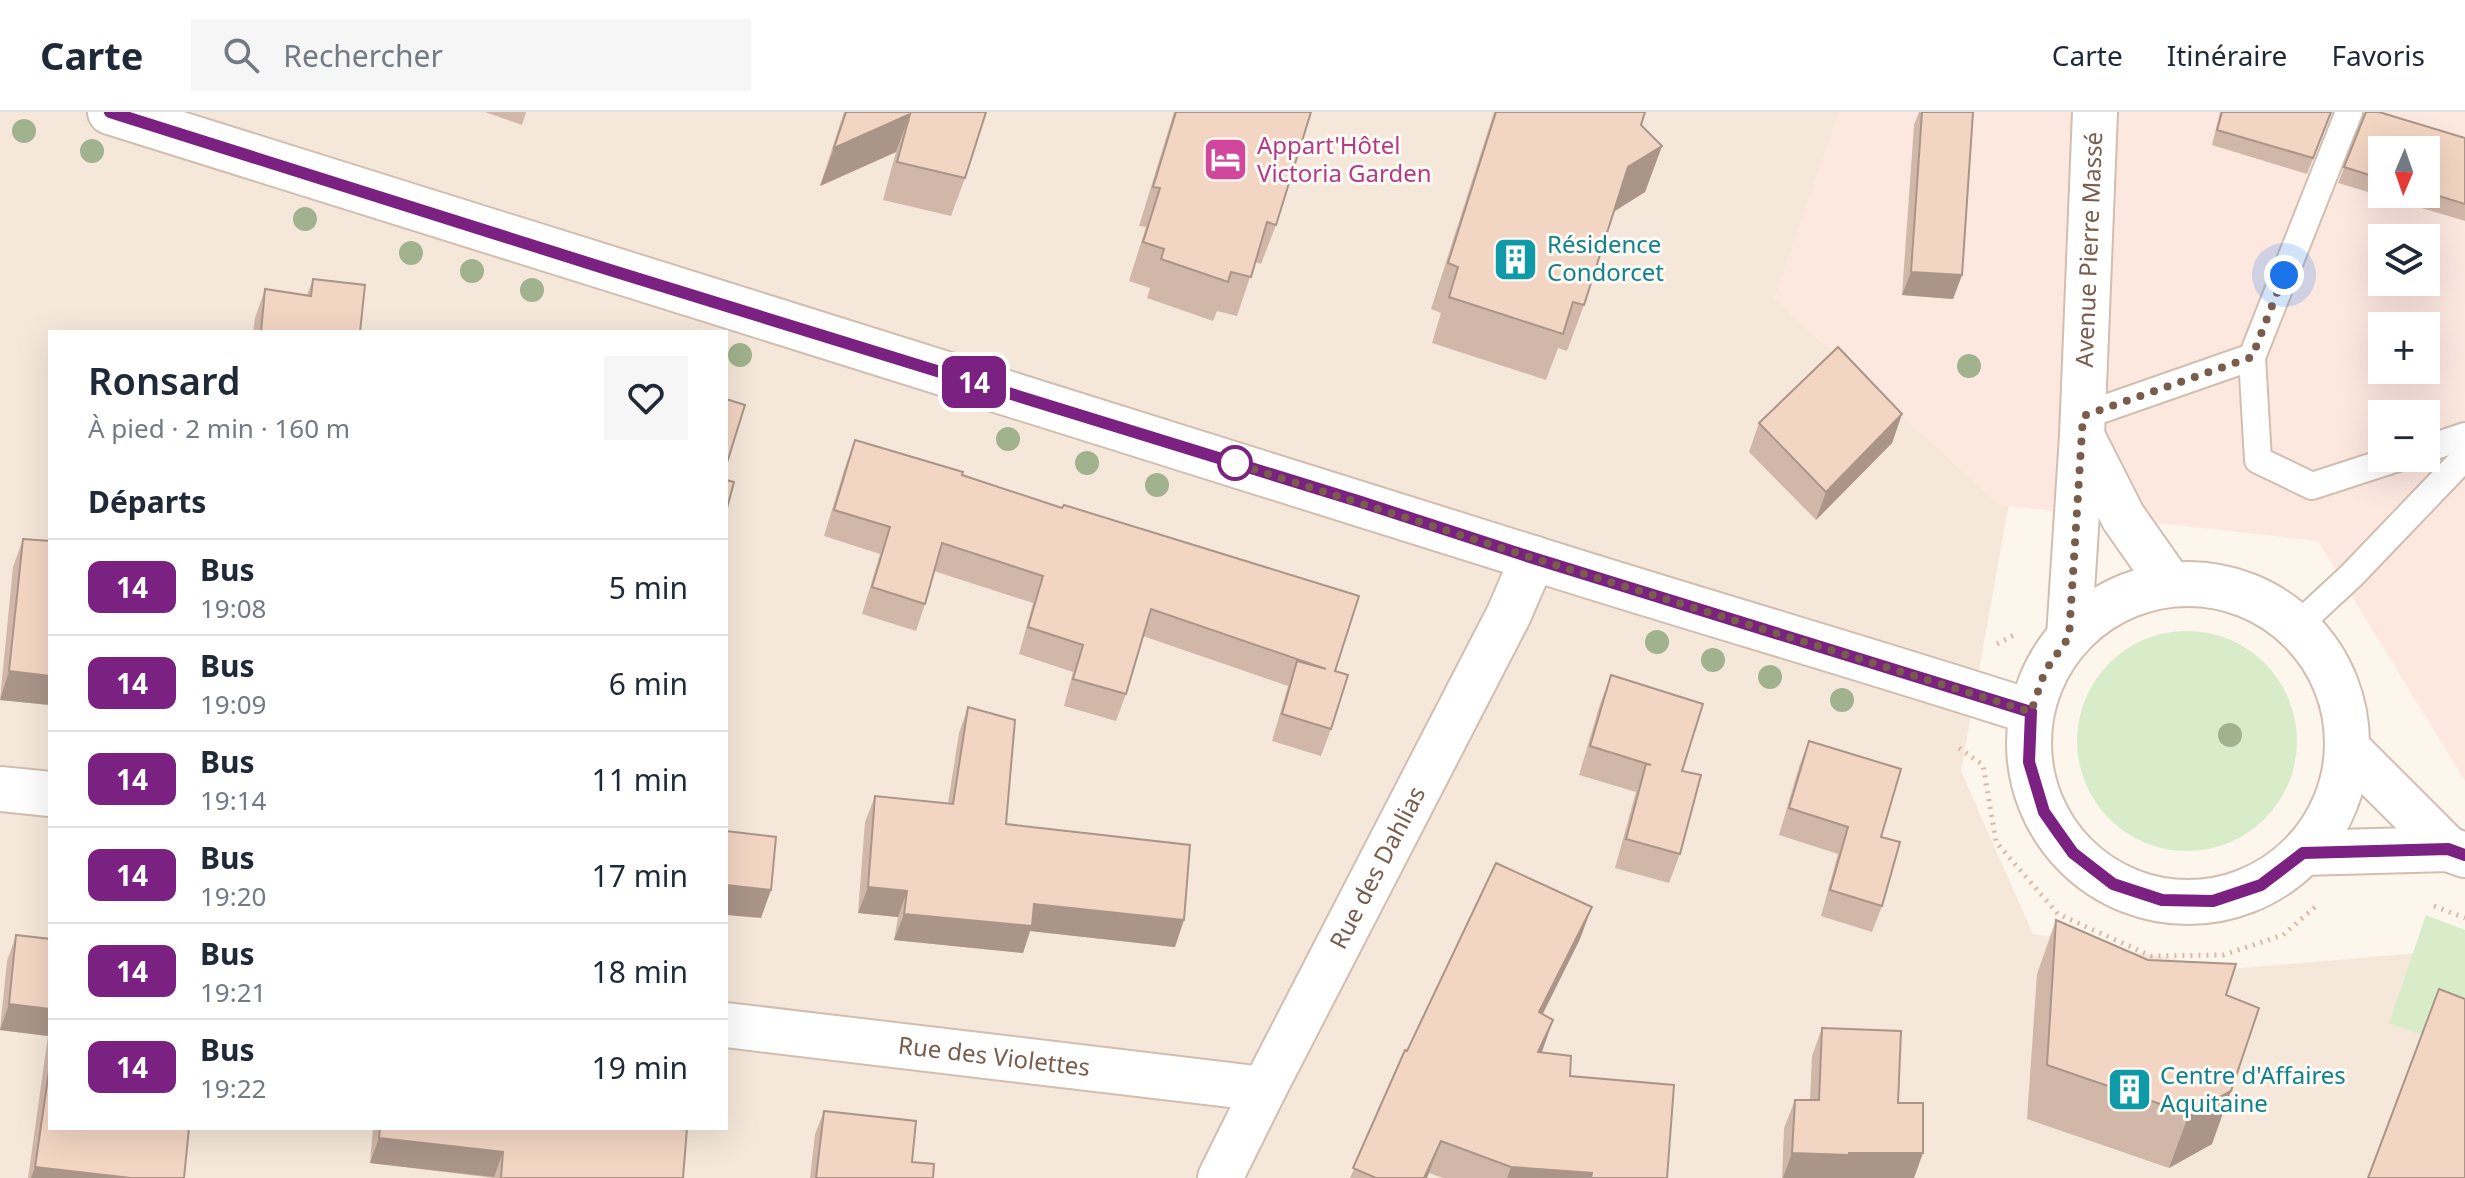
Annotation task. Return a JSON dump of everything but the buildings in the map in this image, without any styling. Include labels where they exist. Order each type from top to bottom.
[{"type":"street","points":[[110,112],[2031,712]]},
{"type":"street","name":"Avenue Pierre Massé","points":[[2069,637],[2082,426],[2095,112]]},
{"type":"street","name":"Avenue Pierre Massé","points":[[2082,426],[2123,517],[2170,584]]},
{"type":"street","name":"Rue des Dahlias","points":[[1220,1178],[1509,614],[1533,558]]},
{"type":"street","points":[[2170,584],[2216,586],[2259,601],[2297,626],[2326,662],[2343,704],[2348,749],[2342,787],[2327,822],[2303,853],[2261,885],[2213,901],[2162,900],[2113,884],[2073,853],[2044,812],[2029,762],[2031,712],[2045,671],[2069,637],[2098,611],[2133,593],[2170,584]]},
{"type":"street","points":[[2348,749],[2456,852]]},
{"type":"street","points":[[0,789],[48,794]]},
{"type":"street","points":[[2303,853],[2456,852]]},
{"type":"street","name":"Rue des Violettes","points":[[728,1025],[1264,1089]]},
{"type":"lane","points":[[2349,112],[2252,357],[2258,460],[2312,486],[2368,468]]},
{"type":"lane","points":[[2082,426],[2252,357]]},
{"type":"lane","points":[[2440,444],[2465,436]]},
{"type":"lane","points":[[2297,626],[2351,576],[2465,457]]},
{"type":"path","points":[[1987,649],[2017,634],[2023,624]]},
{"type":"path","points":[[1949,742],[1983,765],[1996,842],[2058,914],[2151,956],[2223,955],[2283,935],[2325,899]]},
{"type":"path","points":[[2431,905],[2465,918]]},
{"type":"shaded area","points":[[0,112],[1842,112],[2066,185],[1961,771],[2033,934],[2230,969],[2455,950],[2465,1178],[0,1178]]},
{"type":"shaded area","points":[[1839,112],[2465,112],[2465,781],[2318,541],[1999,505],[1774,299]]},
{"type":"green space","points":[[2187,631],[2229,639],[2265,663],[2289,699],[2297,741],[2289,783],[2265,819],[2229,843],[2187,851],[2145,843],[2109,819],[2085,783],[2077,741],[2085,699],[2109,663],[2145,639]]},
{"type":"green space","points":[[2426,915],[2465,930],[2465,1051],[2389,1023]]},
{"type":"bus line","name":"14","points":[[110,112],[2031,712],[2029,762],[2044,812],[2073,853],[2113,884],[2162,900],[2213,901],[2261,885],[2303,853],[2448,849],[2465,855]]},
{"type":"place","name":"Appart'Hôtel Victoria Garden","points":[[1226,160]]},
{"type":"place","name":"Résidence Condorcet","points":[[1516,259]]},
{"type":"place","name":"Centre d'Affaires Aquitaine","points":[[2129,1090]]},
{"type":"route","points":[[1235,463],[1224,460],[2031,712],[2045,671],[2069,637],[2083,416],[2252,357],[2284,275]]}]
